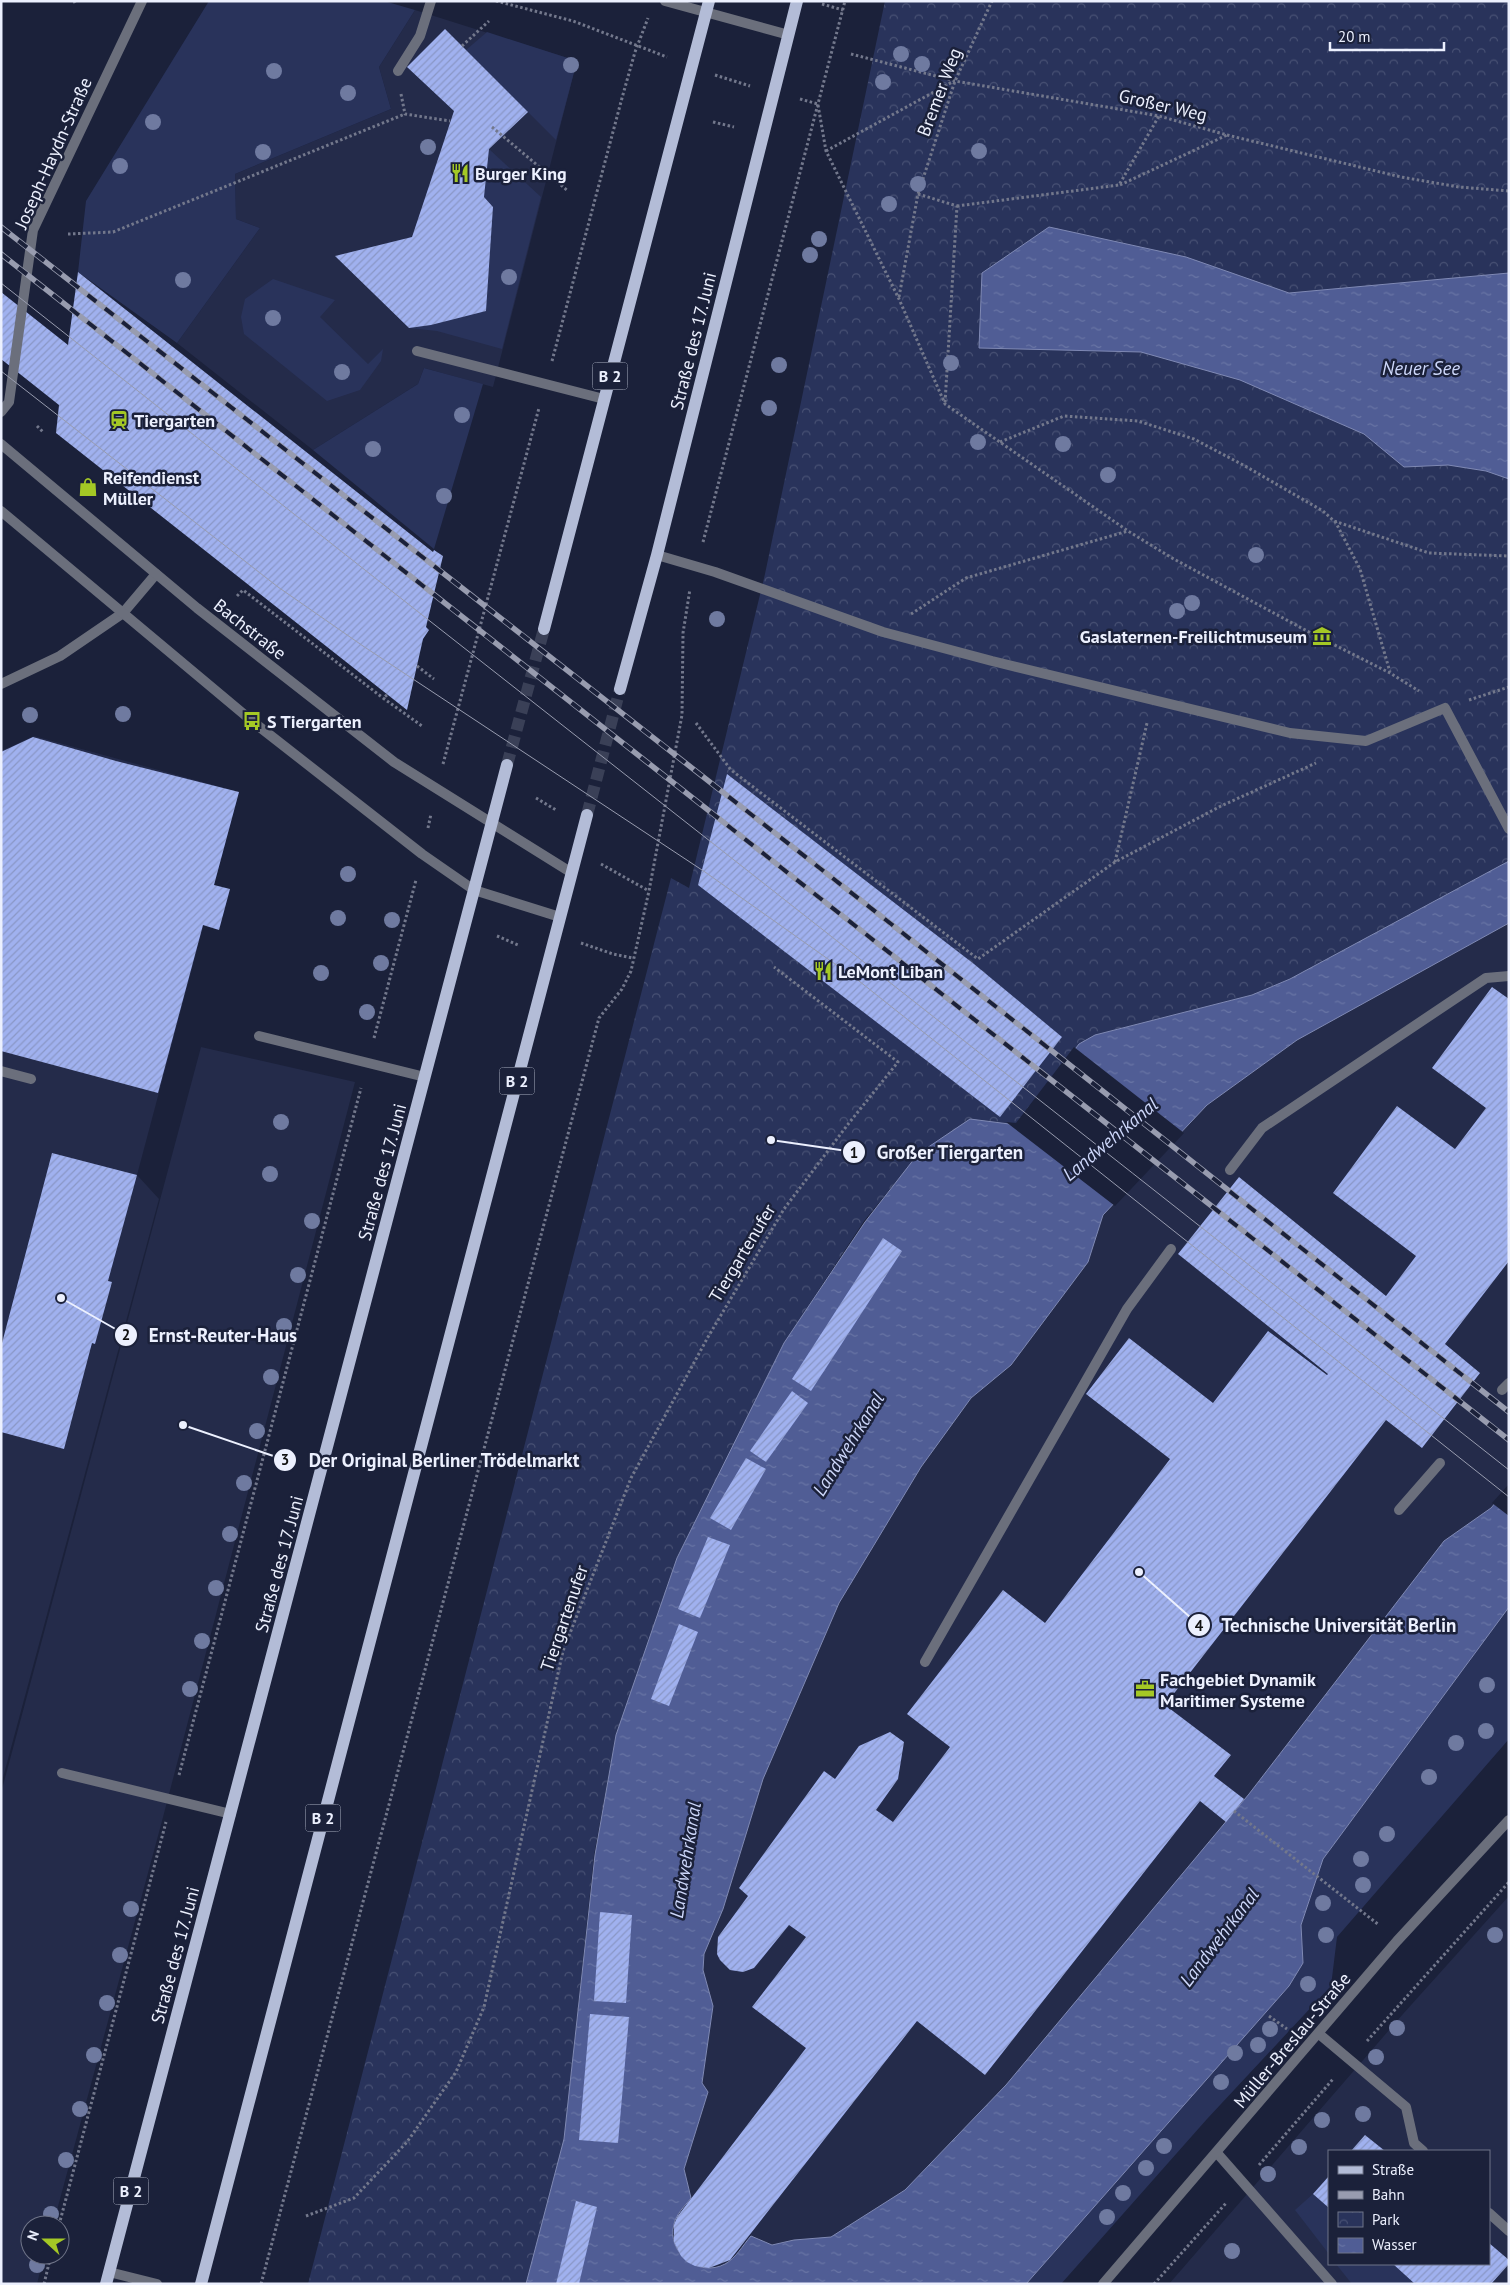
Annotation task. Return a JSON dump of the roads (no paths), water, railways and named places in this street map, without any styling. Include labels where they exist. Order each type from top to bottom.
[{"type":"main road","name":"Straße des 17. Juni","points":[[620,689],[657,555],[797,1]]},
{"type":"main road","name":"B 2","points":[[544,629],[708,7]]},
{"type":"main road","name":"Straße des 17. Juni","points":[[108,2278],[507,765]]},
{"type":"main road","name":"B 2","points":[[200,2284],[587,815]]},
{"type":"street","name":"Joseph-Haydn-Straße","points":[[1,412],[9,402],[33,230],[142,1]]},
{"type":"street","points":[[398,71],[420,36],[431,1]]},
{"type":"street","points":[[665,1],[708,7],[789,35]]},
{"type":"street","points":[[417,351],[604,399]]},
{"type":"street","name":"Bachstraße","points":[[1,444],[156,574],[394,762],[572,872]]},
{"type":"street","points":[[1,511],[252,721],[422,854],[474,890],[560,917]]},
{"type":"street","points":[[657,555],[697,567],[883,632],[992,661],[1290,733],[1366,741],[1445,708],[1509,829]]},
{"type":"street","points":[[1,684],[60,656],[123,613],[156,574]]},
{"type":"street","points":[[1230,1170],[1262,1128],[1486,978],[1509,976]]},
{"type":"street","points":[[258,1036],[425,1077]]},
{"type":"street","points":[[1,1071],[31,1079]]},
{"type":"street","points":[[925,1662],[1127,1309],[1171,1249]]},
{"type":"street","points":[[1399,1510],[1440,1463]]},
{"type":"street","points":[[62,1773],[231,1814]]},
{"type":"street","name":"Müller-Breslau-Straße","points":[[1103,2284],[1397,1941],[1509,1820]]},
{"type":"street","points":[[1319,2034],[1406,2107],[1414,2143],[1422,2150]]},
{"type":"street","points":[[1217,2153],[1332,2284]]},
{"type":"street","points":[[1490,2213],[1509,2231]]},
{"type":"street","points":[[108,2278],[157,2284]]},
{"type":"water","name":"Neuer See","points":[[1049,227],[1186,257],[1289,293],[1509,273],[1509,479],[1486,471],[1448,465],[1404,467],[1364,434],[1240,380],[1141,352],[979,348],[982,273]]},
{"type":"water","name":"Landwehrkanal","points":[[1509,861],[1509,923],[1297,1040],[1207,1105],[1103,1215],[1088,1262],[1011,1365],[971,1398],[921,1467],[839,1603],[763,1779],[723,1909],[704,1954],[703,1970],[713,2006],[702,2083],[708,2092],[684,2169],[691,2198],[675,2220],[673,2235],[675,2244],[680,2253],[695,2265],[705,2268],[715,2267],[725,2264],[733,2258],[751,2236],[772,2245],[794,2240],[831,2237],[905,2190],[1006,2085],[1249,1794],[1444,1541],[1491,1508],[1509,1487],[1509,1607],[1323,1859],[1301,1925],[1303,1963],[1289,1986],[1026,2284],[526,2284],[564,2139],[595,1855],[616,1735],[677,1558],[784,1343],[865,1222],[918,1154],[970,1119],[1017,1125],[1079,1044],[1095,1035],[1252,995],[1290,979]]},
{"type":"tunnel","points":[[507,765],[544,629]]},
{"type":"tunnel","points":[[587,815],[620,689]]},
{"type":"tram line","points":[[1,283],[1509,1470]]},
{"type":"tram line","points":[[1,371],[278,587],[363,646],[705,872],[859,981],[1509,1497]]},
{"type":"railway","points":[[1,227],[895,927],[1509,1412]]},
{"type":"railway","points":[[1,254],[1509,1440]]},
{"type":"place","name":"Burger King","points":[[460,173]]},
{"type":"place","name":"Tiergarten","points":[[119,420]]},
{"type":"place","name":"Reifendienst Müller","points":[[88,487]]},
{"type":"place","name":"Gaslaternen-Freilichtmuseum","points":[[1322,636]]},
{"type":"place","name":"S Tiergarten","points":[[252,721]]},
{"type":"place","name":"LeMont Liban","points":[[823,971]]},
{"type":"place","name":"Großer Tiergarten","points":[[771,1140]]},
{"type":"place","name":"Ernst-Reuter-Haus","points":[[61,1298]]},
{"type":"place","name":"Der Original Berliner Trödelmarkt","points":[[183,1425]]},
{"type":"place","name":"Technische Universität Berlin","points":[[1139,1572]]},
{"type":"place","name":"Fachgebiet Dynamik Maritimer Systeme","points":[[1145,1689]]}]
